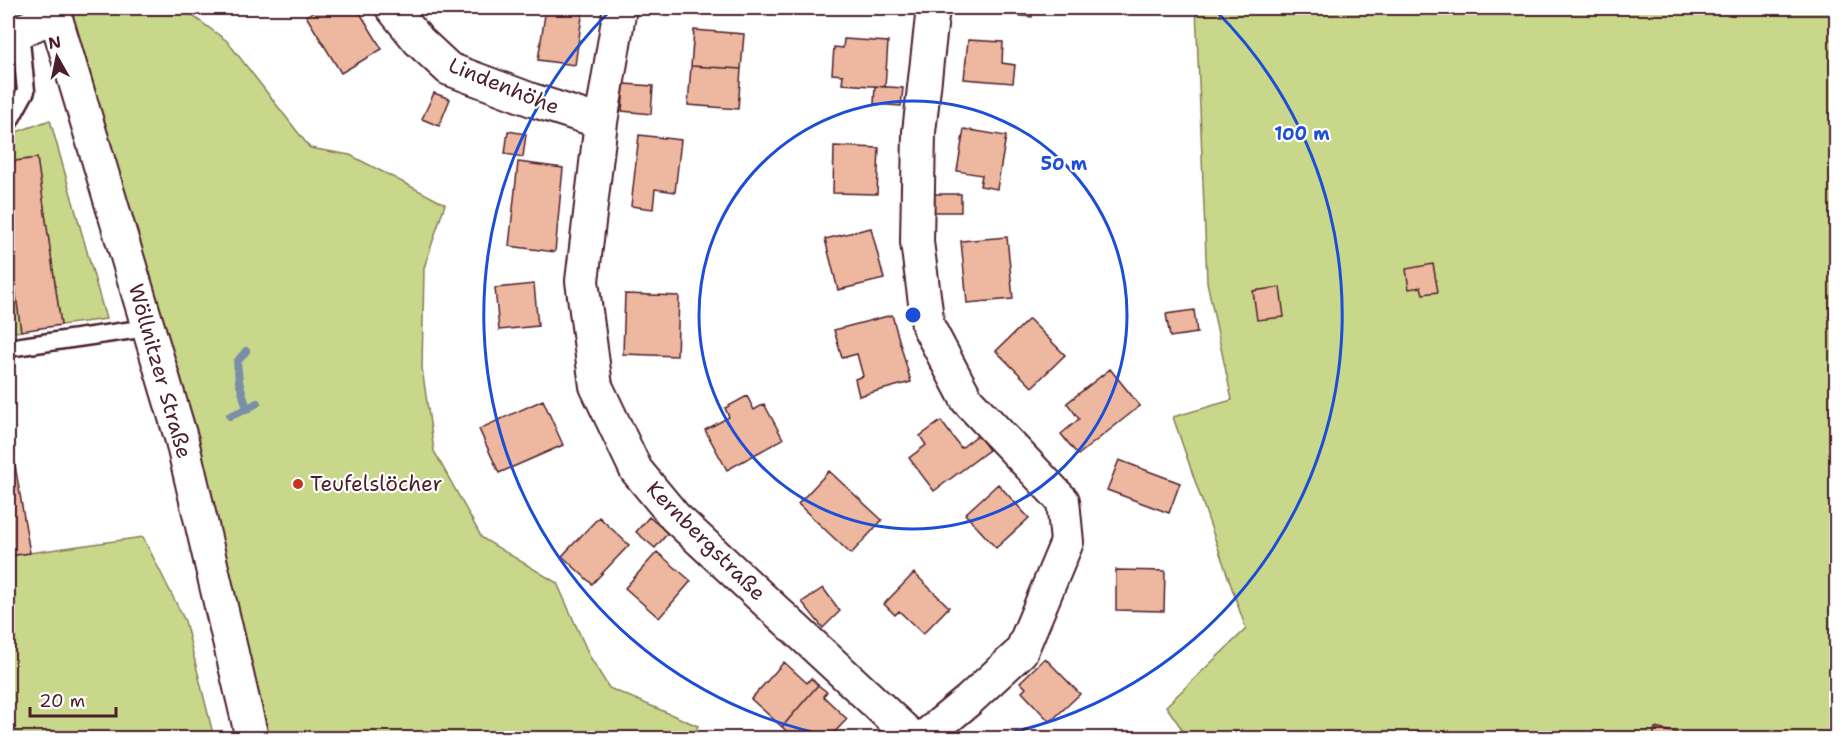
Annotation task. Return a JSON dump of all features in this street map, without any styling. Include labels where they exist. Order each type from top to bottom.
[{"type":"street","name":"Lindenhöhe","points":[[392,8],[419,41],[450,69],[532,100],[601,122]]},
{"type":"street","name":"Kernbergstraße","points":[[620,8],[601,122],[582,281],[596,386],[636,470],[675,516],[913,738]]},
{"type":"street","points":[[922,738],[969,700],[1022,652],[1067,542],[1063,501],[967,400],[928,326],[916,242],[919,132],[933,8]]},
{"type":"street","points":[[14,32],[54,12]]},
{"type":"street","name":"Wöllnitzer Straße","points":[[54,12],[182,441],[252,738]]},
{"type":"lane","points":[[8,124],[26,91],[14,32]]},
{"type":"lane","points":[[8,348],[147,328]]},
{"type":"green space","points":[[67,8],[182,8],[227,41],[310,148],[350,155],[445,204],[424,268],[422,368],[434,451],[482,538],[557,583],[590,657],[609,688],[698,726],[693,738],[264,738],[126,196]]},
{"type":"green space","points":[[1196,8],[1836,8],[1836,738],[1188,738],[1166,706],[1246,629],[1173,417],[1232,400],[1207,282]]},
{"type":"green space","points":[[50,120],[106,319],[61,325],[37,158],[8,162],[8,135]]},
{"type":"green space","points":[[8,237],[21,331],[8,333]]},
{"type":"green space","points":[[143,537],[185,621],[214,738],[8,738],[8,556]]},
{"type":"building","points":[[320,8],[357,8],[382,49],[341,73],[306,16]]},
{"type":"building","points":[[546,8],[583,10],[575,65],[538,60]]},
{"type":"building","points":[[964,8],[1033,8],[1032,17],[964,10]]},
{"type":"building","points":[[694,30],[744,34],[741,69],[691,66]]},
{"type":"building","points":[[844,39],[888,42],[885,87],[842,84],[843,75],[832,74],[834,47],[843,48]]},
{"type":"building","points":[[968,40],[1003,42],[1002,63],[1015,65],[1013,83],[964,79]]},
{"type":"building","points":[[691,66],[741,69],[738,109],[688,105]]},
{"type":"building","points":[[624,84],[653,86],[651,114],[622,111]]},
{"type":"building","points":[[875,86],[903,88],[901,106],[874,104]]},
{"type":"building","points":[[434,93],[450,99],[439,126],[422,119]]},
{"type":"building","points":[[964,129],[1006,136],[997,189],[980,186],[982,175],[957,171]]},
{"type":"building","points":[[508,131],[526,134],[523,157],[505,154]]},
{"type":"building","points":[[639,135],[681,140],[675,192],[655,189],[653,209],[631,206]]},
{"type":"building","points":[[834,146],[879,148],[877,194],[833,193]]},
{"type":"building","points":[[37,158],[61,325],[21,331],[8,237],[8,162]]},
{"type":"building","points":[[518,162],[563,168],[555,252],[509,246]]},
{"type":"building","points":[[931,194],[961,194],[961,212],[931,212]]},
{"type":"building","points":[[871,228],[884,279],[838,290],[825,239]]},
{"type":"building","points":[[1007,237],[1013,299],[967,303],[961,241]]},
{"type":"building","points":[[1433,264],[1438,292],[1423,294],[1421,287],[1409,289],[1406,269]]},
{"type":"building","points":[[534,284],[538,326],[499,330],[495,288]]},
{"type":"building","points":[[1280,287],[1284,317],[1257,320],[1253,291]]},
{"type":"building","points":[[625,294],[679,296],[677,356],[623,354]]},
{"type":"building","points":[[1194,310],[1197,333],[1170,337],[1166,314]]},
{"type":"building","points":[[892,315],[911,382],[859,396],[855,379],[863,376],[857,354],[842,358],[834,330]]},
{"type":"building","points":[[1029,319],[1065,355],[1032,387],[996,351]]},
{"type":"building","points":[[1110,369],[1140,406],[1078,455],[1061,434],[1079,419],[1067,403]]},
{"type":"building","points":[[747,396],[754,410],[764,404],[783,439],[727,470],[705,430],[729,417],[725,408]]},
{"type":"building","points":[[543,400],[563,445],[499,473],[479,429]]},
{"type":"building","points":[[941,421],[961,448],[978,435],[989,450],[934,491],[909,458],[926,445],[920,436]]},
{"type":"building","points":[[8,424],[30,553],[8,556]]},
{"type":"building","points":[[1119,460],[1180,483],[1169,513],[1107,490]]},
{"type":"building","points":[[829,471],[882,520],[851,554],[798,504]]},
{"type":"building","points":[[998,484],[1029,518],[996,548],[965,514]]},
{"type":"building","points":[[599,517],[629,545],[592,584],[562,556]]},
{"type":"building","points":[[649,517],[668,533],[655,548],[636,532]]},
{"type":"building","points":[[657,552],[691,581],[659,618],[625,588]]},
{"type":"building","points":[[1116,570],[1165,571],[1164,611],[1116,610]]},
{"type":"building","points":[[914,573],[949,607],[923,634],[899,611],[895,615],[884,604]]},
{"type":"building","points":[[823,588],[840,611],[823,628],[802,602]]},
{"type":"building","points":[[1045,658],[1080,694],[1050,722],[1022,692],[1026,688],[1020,682]]},
{"type":"building","points":[[784,662],[807,683],[811,678],[818,685],[782,727],[751,699]]},
{"type":"building","points":[[818,685],[827,692],[823,696],[847,719],[829,738],[795,738],[782,727]]},
{"type":"building","points":[[1655,728],[1677,733],[1676,738],[1653,738]]},
{"type":"waterway","points":[[246,351],[237,362],[239,381],[247,409]]},
{"type":"waterway","points":[[230,416],[257,403]]},
{"type":"place","name":"Teufelslöcher","points":[[298,484]]}]
